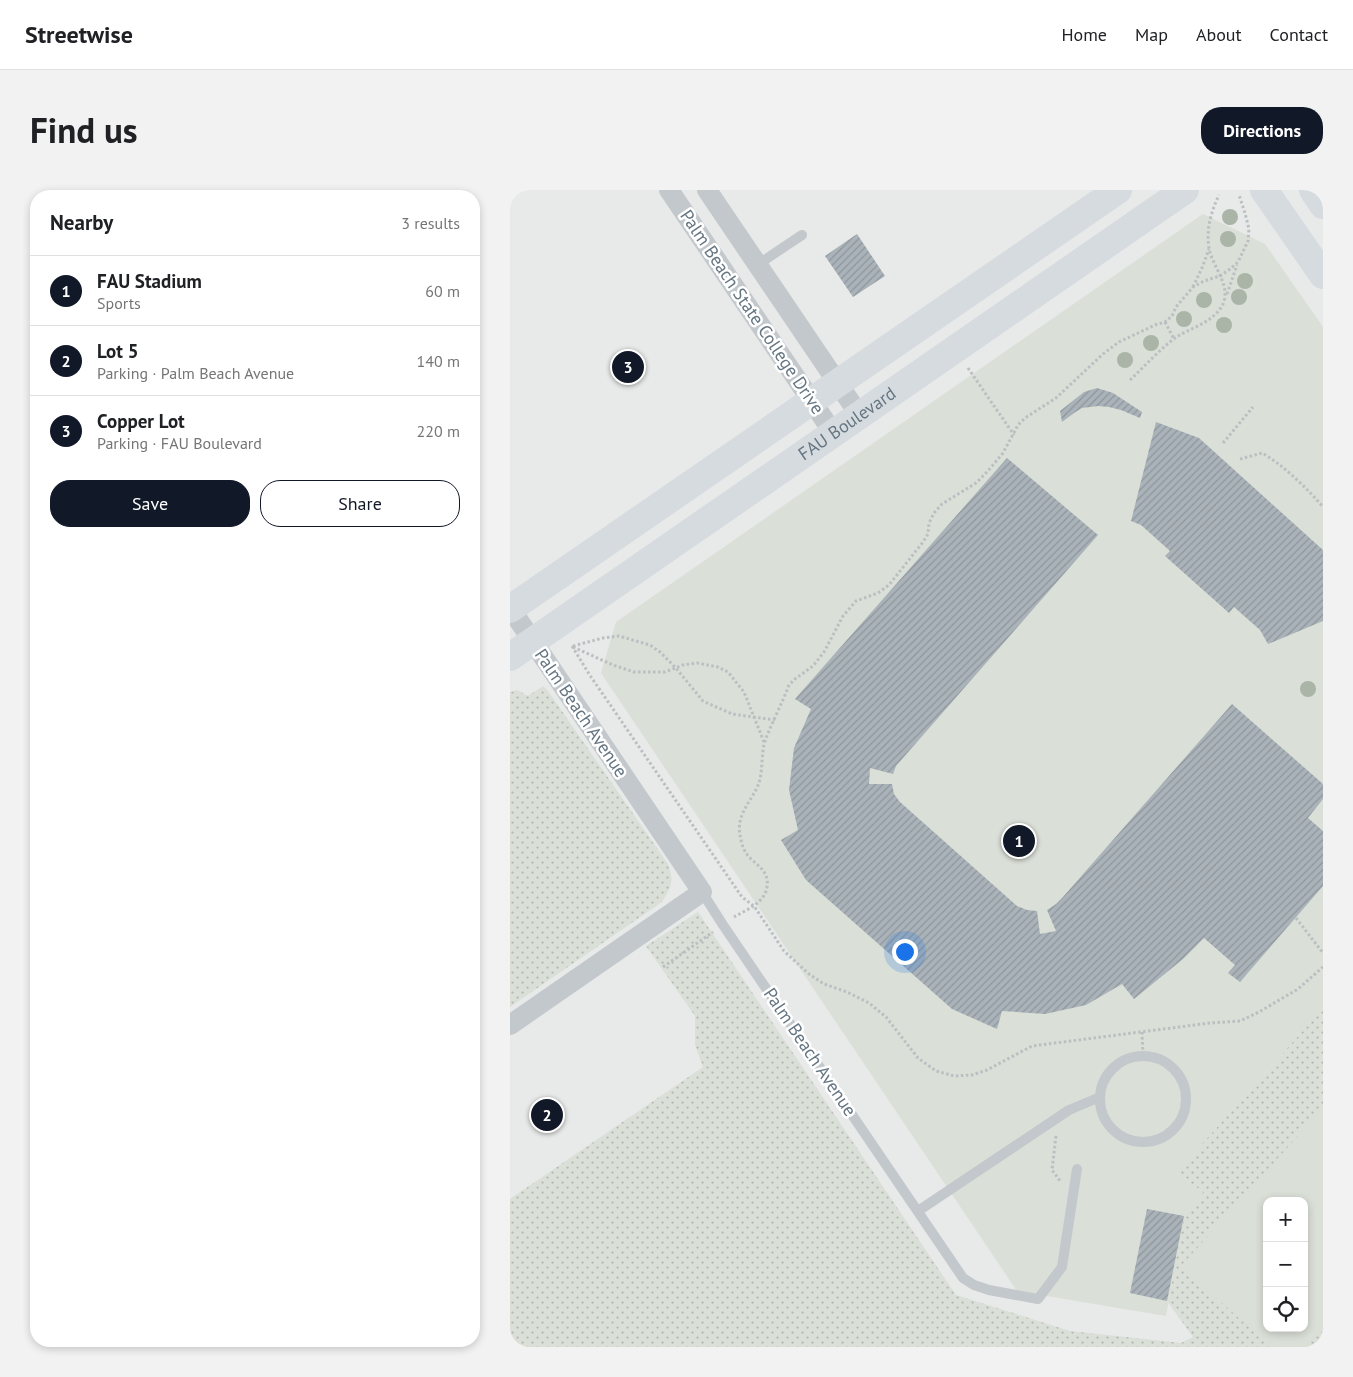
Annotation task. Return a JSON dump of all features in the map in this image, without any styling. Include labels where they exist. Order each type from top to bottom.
[{"type":"street","name":"Palm Beach State College Drive","points":[[669,190],[834,434]]},
{"type":"street","name":"Palm Beach State College Drive","points":[[707,190],[860,416]]},
{"type":"street","points":[[510,609],[1118,190]]},
{"type":"street","name":"FAU Boulevard","points":[[510,657],[1185,190]]},
{"type":"street","points":[[1313,190],[1323,205]]},
{"type":"street","points":[[1252,193],[1323,276]]},
{"type":"street","points":[[732,282],[757,265]]},
{"type":"street","name":"Palm Beach Avenue","points":[[510,609],[702,892]]},
{"type":"street","points":[[510,1025],[702,892]]},
{"type":"lane","points":[[757,265],[802,235]]},
{"type":"lane","name":"Palm Beach Avenue","points":[[702,892],[963,1278],[974,1285],[989,1290],[1038,1299],[1062,1267],[1072,1198]]},
{"type":"lane","points":[[1143,1055],[1159,1058],[1172,1067],[1182,1079],[1186,1095],[1184,1113],[1176,1128],[1161,1138],[1144,1142],[1127,1139],[1112,1129],[1103,1114],[1100,1097],[1104,1080],[1114,1067],[1128,1058],[1143,1055]]},
{"type":"lane","points":[[918,1211],[1069,1110],[1100,1097]]},
{"type":"lane","points":[[1072,1198],[1077,1169]]},
{"type":"path","points":[[1130,380],[1174,339],[1211,318],[1221,309],[1238,262],[1248,241],[1249,228],[1245,213],[1252,193]]},
{"type":"path","points":[[1219,195],[1209,223],[1208,235],[1212,260],[1220,276],[1225,299]]},
{"type":"path","points":[[663,967],[744,910],[754,906],[765,894],[768,886],[767,878],[763,870],[747,854],[739,835],[739,823],[742,812],[759,782],[765,743],[789,685],[813,666],[824,652],[843,616],[856,601],[878,593],[889,585],[928,534],[929,523],[934,513],[942,504],[981,478],[1003,454],[1018,425],[1025,418],[1056,398],[1103,354],[1119,342],[1138,332],[1165,322],[1172,316],[1176,307],[1193,287],[1209,248]]},
{"type":"path","points":[[1193,287],[1220,276],[1238,262]]},
{"type":"path","points":[[1165,322],[1174,339]]},
{"type":"path","points":[[968,368],[1014,435]]},
{"type":"path","points":[[1223,443],[1253,407]]},
{"type":"path","points":[[1240,459],[1262,453],[1271,458],[1323,506]]},
{"type":"path","points":[[572,646],[618,636],[650,644],[675,667],[703,702],[732,714],[774,720]]},
{"type":"path","points":[[572,646],[613,665],[634,672],[665,672],[683,664],[697,663],[718,667],[728,672],[744,692],[765,743]]},
{"type":"path","points":[[572,646],[589,674],[742,897],[754,906],[784,951],[809,974],[824,984],[847,992],[869,1003],[886,1017],[918,1058],[936,1071],[954,1076],[972,1075],[987,1070],[1032,1046],[1210,1023],[1240,1021],[1298,989],[1323,968]]},
{"type":"path","points":[[1296,918],[1323,953]]},
{"type":"path","points":[[1142,1032],[1143,1055]]},
{"type":"path","points":[[1058,1117],[1052,1170],[1072,1198]]},
{"type":"shaded area","points":[[510,190],[1323,190],[1323,1347],[510,1347]]},
{"type":"shaded area","points":[[1203,214],[1265,244],[1323,327],[1323,1008],[1176,1173],[1203,1192],[1184,1216],[1166,1316],[1017,1291],[601,673],[616,622]]},
{"type":"shaded area","points":[[543,686],[668,864],[671,883],[662,902],[510,1007],[510,692],[517,690],[528,696]]},
{"type":"shaded area","points":[[698,912],[956,1295],[1070,1331],[1181,1343],[1193,1337],[1167,1301],[1184,1216],[1203,1192],[1176,1173],[1323,1008],[1323,1347],[510,1347],[510,1199],[703,1067],[695,1045],[695,1016],[646,946]]},
{"type":"shaded area","points":[[1323,1108],[1323,1327],[1305,1347],[1271,1347],[1181,1266]]},
{"type":"building","points":[[857,234],[885,276],[853,297],[825,256]]},
{"type":"building","points":[[1097,388],[1113,393],[1142,412],[1140,418],[1121,410],[1098,406],[1082,408],[1062,422],[1060,411],[1084,392]]},
{"type":"building","points":[[1156,422],[1199,438],[1323,550],[1323,621],[1268,644],[1260,630],[1234,607],[1229,613],[1165,556],[1170,551],[1141,525],[1131,521]]},
{"type":"building","points":[[1007,458],[1098,535],[896,766],[893,774],[870,768],[869,784],[892,784],[894,794],[900,802],[1017,906],[1037,911],[1040,934],[1056,931],[1047,910],[1063,897],[1232,704],[1323,784],[1323,799],[1308,818],[1323,831],[1323,886],[1240,982],[1228,973],[1235,965],[1204,938],[1183,959],[1134,999],[1122,984],[1086,1005],[1045,1014],[1002,1011],[997,1029],[952,1009],[806,880],[781,840],[798,830],[789,790],[794,748],[811,709],[795,699]]},
{"type":"building","points":[[1147,1209],[1184,1216],[1167,1301],[1130,1293]]},
{"type":"place","name":"Copper Lot","points":[[628,367]]},
{"type":"place","name":"FAU Stadium","points":[[1019,841]]},
{"type":"place","name":"Lot 5","points":[[547,1115]]}]
